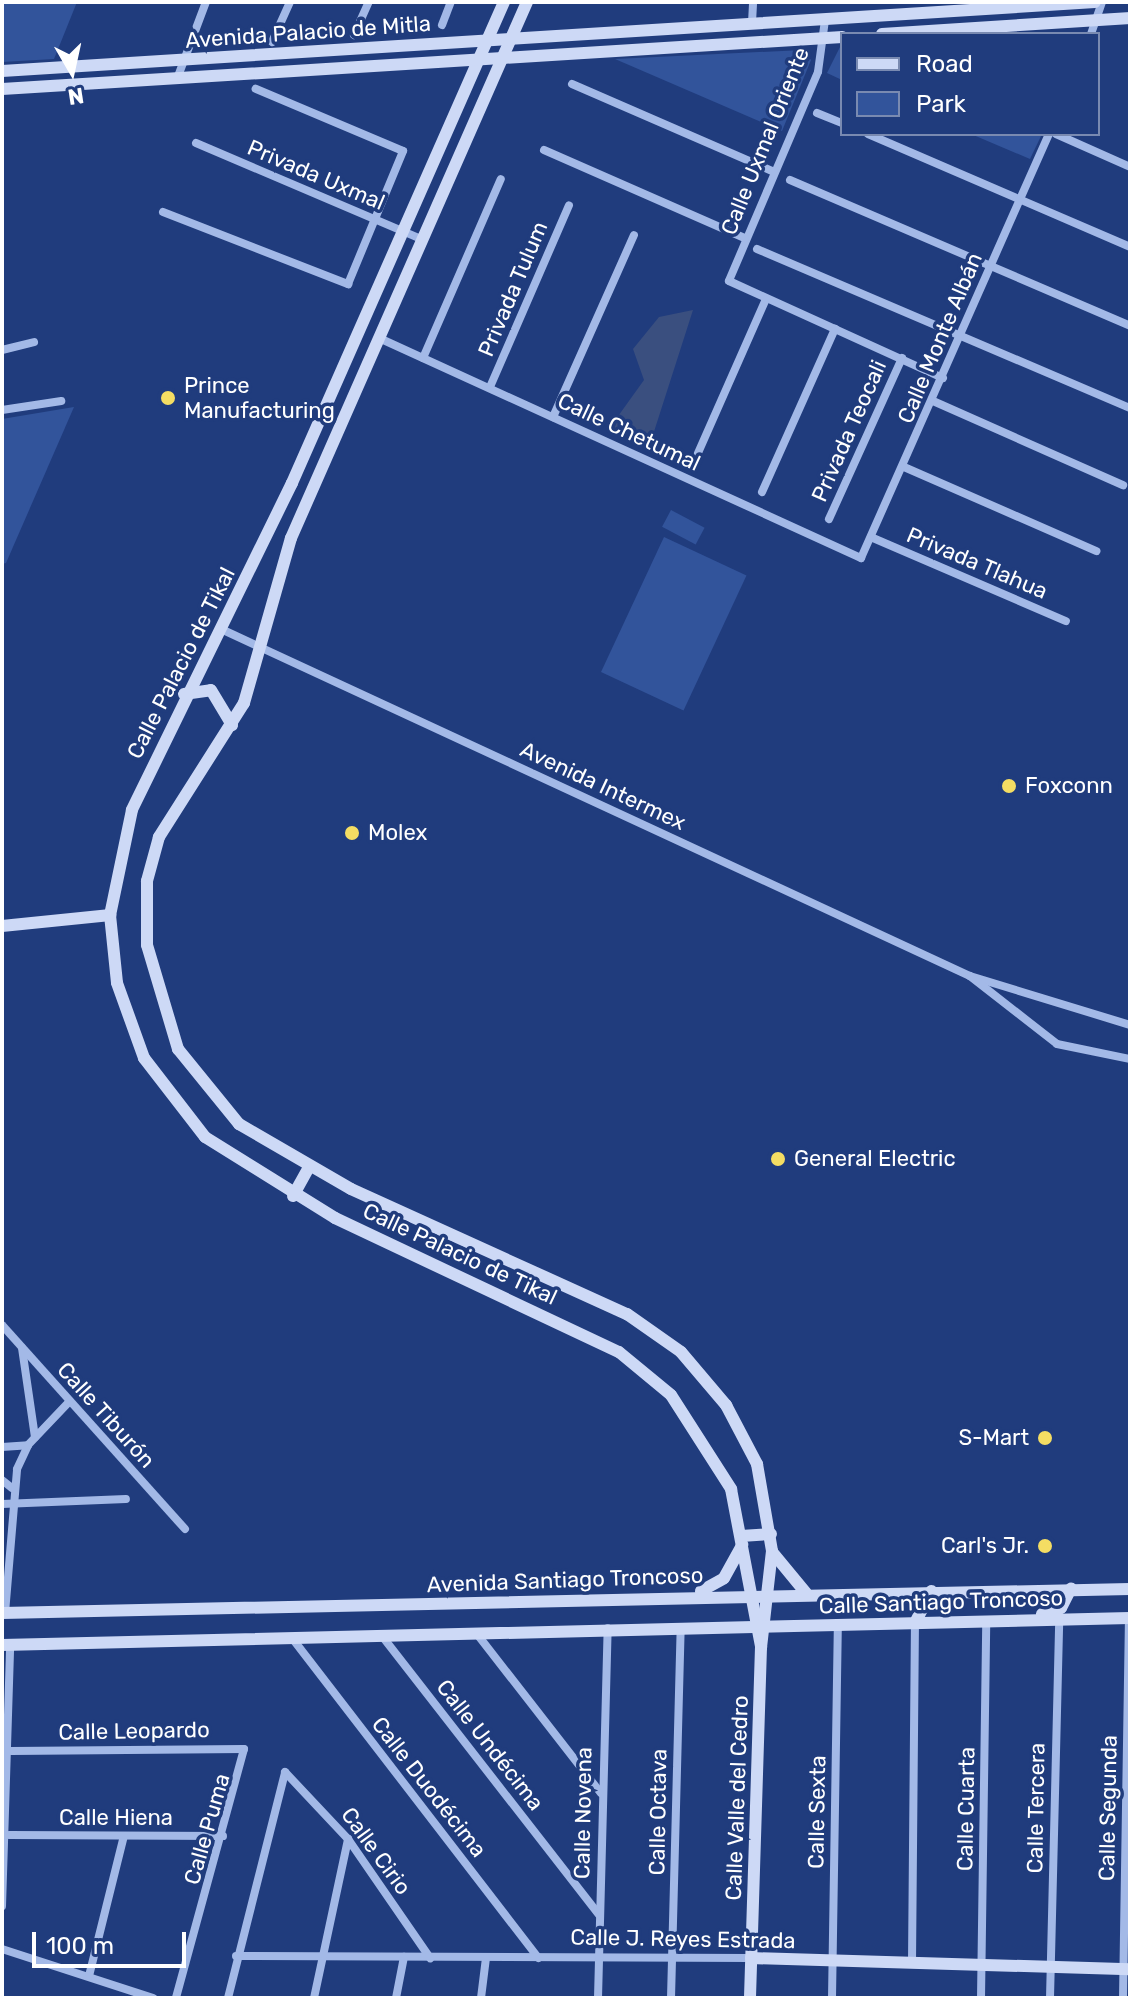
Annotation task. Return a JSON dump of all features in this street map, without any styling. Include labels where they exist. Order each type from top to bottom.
[{"type":"street","points":[[177,79],[206,2]]},
{"type":"street","points":[[272,42],[290,2]]},
{"type":"street","points":[[354,35],[369,2]]},
{"type":"street","points":[[442,25],[451,2]]},
{"type":"street","name":"Calle Palacio de Tikal","points":[[504,2],[405,232],[221,629],[184,694],[128,821],[110,915],[124,1011],[160,1087],[205,1137],[293,1196],[646,1371],[717,1458],[742,1541],[750,1594]]},
{"type":"street","name":"Calle Palacio de Tikal","points":[[527,2],[291,538],[262,650],[232,725],[159,837],[146,909],[152,981],[196,1079],[239,1124],[309,1167],[657,1333],[726,1405],[757,1464],[771,1534],[769,1594]]},
{"type":"street","points":[[752,23],[753,2]]},
{"type":"street","name":"Avenida Palacio de Mitla","points":[[2,71],[1095,2]]},
{"type":"street","points":[[1092,32],[1102,2]]},
{"type":"street","points":[[911,32],[1130,18]]},
{"type":"street","name":"Calle Uxmal Oriente","points":[[766,299],[731,284],[730,275],[774,172],[825,38],[825,20]]},
{"type":"street","name":"Avenida Palacio de Mitla","points":[[2,89],[840,37]]},
{"type":"street","points":[[572,84],[774,172]]},
{"type":"street","points":[[163,212],[342,287],[379,221],[403,160],[400,148],[256,89]]},
{"type":"street","points":[[817,113],[840,122]]},
{"type":"street","points":[[873,136],[1130,247]]},
{"type":"street","name":"Calle Monte Albán","points":[[864,555],[1048,136]]},
{"type":"street","points":[[1060,136],[1130,167]]},
{"type":"street","name":"Privada Uxmal","points":[[196,143],[423,240]]},
{"type":"street","points":[[544,150],[744,238]]},
{"type":"street","points":[[423,358],[501,179]]},
{"type":"street","points":[[790,180],[1130,326]]},
{"type":"street","name":"Privada Tulum","points":[[490,387],[569,205]]},
{"type":"street","points":[[553,417],[634,235]]},
{"type":"street","points":[[757,249],[1130,408]]},
{"type":"street","points":[[698,453],[766,299],[943,378]]},
{"type":"street","points":[[762,492],[835,329]]},
{"type":"street","name":"Calle Chetumal","points":[[379,338],[864,555]]},
{"type":"street","points":[[2,350],[34,342]]},
{"type":"street","name":"Privada Teocali","points":[[829,519],[902,358]]},
{"type":"street","points":[[2,410],[61,401]]},
{"type":"street","points":[[933,401],[1123,485]]},
{"type":"street","points":[[904,467],[1096,551]]},
{"type":"street","name":"Privada Tlahua","points":[[873,538],[1066,621]]},
{"type":"street","name":"Avenida Intermex","points":[[221,629],[970,976],[1130,1025]]},
{"type":"street","points":[[184,694],[211,690],[232,725]]},
{"type":"street","points":[[2,926],[110,915]]},
{"type":"street","name":"Avenida Intermex","points":[[970,976],[984,994],[1057,1044],[1130,1059]]},
{"type":"street","points":[[293,1196],[309,1167]]},
{"type":"street","name":"Calle Tiburón","points":[[2,1325],[185,1529]]},
{"type":"street","points":[[22,1348],[31,1441]]},
{"type":"street","points":[[4,1613],[6,1503],[31,1441],[69,1402]]},
{"type":"street","points":[[2,1447],[31,1441]]},
{"type":"street","points":[[2,1480],[12,1488]]},
{"type":"street","points":[[6,1503],[126,1499]]},
{"type":"street","points":[[690,1596],[724,1578],[742,1541],[771,1534]]},
{"type":"street","points":[[772,1551],[806,1593]]},
{"type":"street","points":[[1016,1620],[1061,1608],[1071,1588]]},
{"type":"street","name":"Avenida Santiago Troncoso","points":[[4,1613],[750,1594],[1130,1589]]},
{"type":"street","points":[[912,1962],[915,1623],[931,1591]]},
{"type":"street","name":"Calle Valle del Cedro","points":[[750,1594],[753,1626],[761,1647]]},
{"type":"street","name":"Calle Valle del Cedro","points":[[750,1998],[761,1647],[769,1626],[769,1594]]},
{"type":"street","name":"Calle Santiago Troncoso","points":[[753,1626],[1130,1618]]},
{"type":"street","name":"Calle Segunda","points":[[1123,1998],[1127,1969],[1130,1618]]},
{"type":"street","name":"Calle Tercera","points":[[1050,1998],[1059,1619]]},
{"type":"street","name":"Calle Cuarta","points":[[981,1998],[986,1621]]},
{"type":"street","points":[[2,1906],[4,1856],[9,1835],[6,1801],[11,1751],[6,1645],[753,1626]]},
{"type":"street","name":"Calle Sexta","points":[[832,1998],[838,1626]]},
{"type":"street","name":"Calle Octava","points":[[671,1998],[681,1627]]},
{"type":"street","name":"Calle Novena","points":[[598,1998],[601,1793],[608,1628]]},
{"type":"street","points":[[476,1633],[601,1793]]},
{"type":"street","name":"Calle Undécima","points":[[381,1635],[599,1915]]},
{"type":"street","name":"Calle Duodécima","points":[[292,1638],[538,1958]]},
{"type":"street","name":"Calle Leopardo","points":[[11,1751],[237,1747],[245,1761]]},
{"type":"street","name":"Calle Puma","points":[[176,1998],[245,1761]]},
{"type":"street","name":"Calle Cirio","points":[[236,1956],[285,1772],[348,1839],[430,1958]]},
{"type":"street","name":"Calle Hiena","points":[[9,1835],[223,1836]]},
{"type":"street","points":[[89,1976],[124,1836]]},
{"type":"street","points":[[314,1998],[348,1839]]},
{"type":"street","points":[[2,1949],[153,1998]]},
{"type":"street","points":[[228,1998],[236,1956]]},
{"type":"street","name":"Calle J. Reyes Estrada","points":[[236,1956],[751,1958],[1127,1969]]},
{"type":"street","points":[[396,1998],[404,1957]]},
{"type":"street","points":[[481,1998],[486,1958]]},
{"type":"green space","points":[[2,2],[77,2],[54,59],[2,62]]},
{"type":"green space","points":[[840,47],[840,79],[827,73]]},
{"type":"green space","points":[[803,50],[811,60],[782,131],[615,59]]},
{"type":"green space","points":[[976,136],[1041,136],[1030,159]]},
{"type":"green space","points":[[74,407],[6,563],[2,564],[2,419]]},
{"type":"green space","points":[[671,510],[705,528],[696,545],[662,527]]},
{"type":"green space","points":[[664,537],[746,575],[684,710],[601,672]]},
{"type":"shaded area","points":[[693,310],[651,441],[611,426],[644,380],[633,349],[659,317]]},
{"type":"place","name":"Prince Manufacturing","points":[[168,398]]},
{"type":"place","name":"Foxconn","points":[[1009,786]]},
{"type":"place","name":"Molex","points":[[352,833]]},
{"type":"place","name":"General Electric","points":[[778,1159]]},
{"type":"place","name":"S-Mart","points":[[1045,1438]]},
{"type":"place","name":"Carl's Jr.","points":[[1045,1546]]}]
